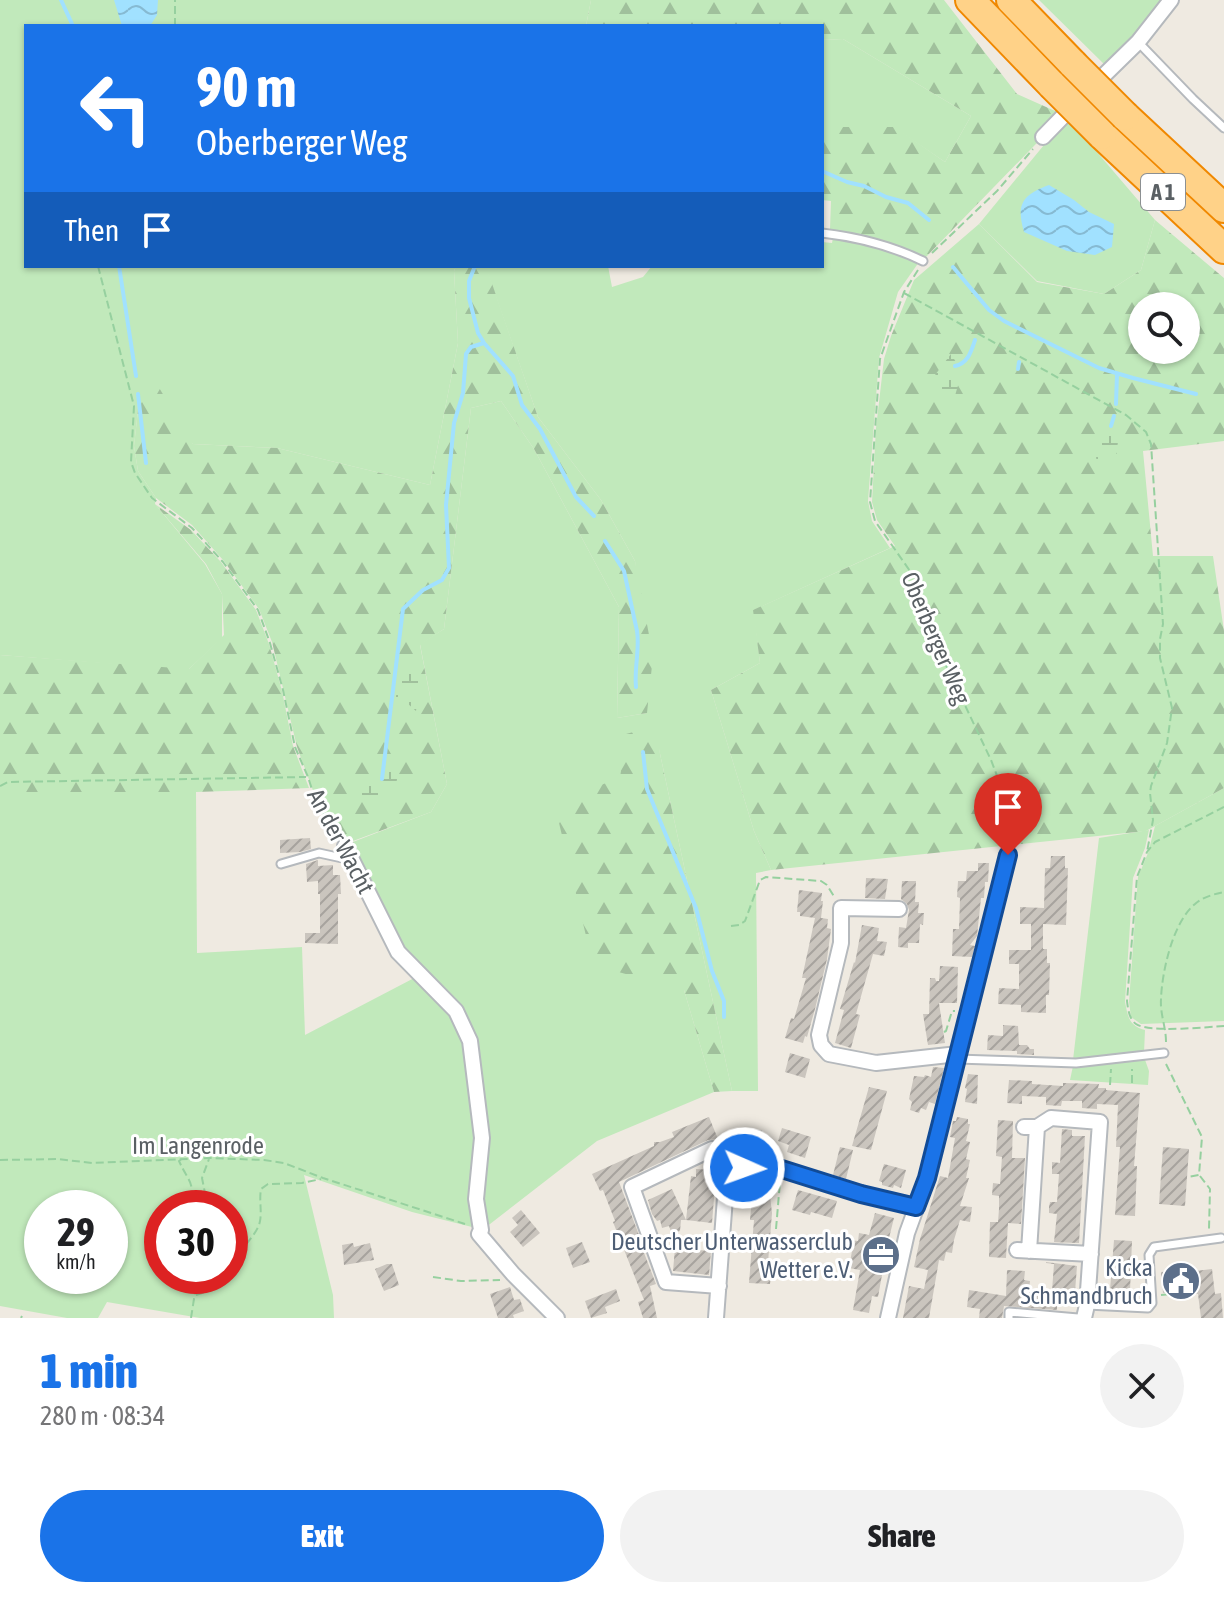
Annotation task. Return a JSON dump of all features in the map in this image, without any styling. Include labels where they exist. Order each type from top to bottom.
[{"type":"highway","name":"A 1","points":[[970,0],[1102,135],[1224,249]]},
{"type":"highway","name":"A 1","points":[[1011,0],[1125,116],[1224,208]]},
{"type":"street","points":[[1043,137],[1138,42],[1171,0]]},
{"type":"street","name":"An der Wacht","points":[[348,850],[398,952],[456,1011],[470,1041],[482,1138],[476,1199],[479,1234],[517,1279],[557,1318]]},
{"type":"street","points":[[888,1318],[907,1233],[927,1178],[1008,855]]},
{"type":"street","points":[[899,909],[841,908],[841,943],[819,1035],[821,1045],[829,1054],[876,1063],[958,1056]]},
{"type":"street","points":[[1086,1312],[1091,1254],[1100,1122],[1051,1118],[1030,1127],[1023,1251],[1091,1254]]},
{"type":"street","points":[[716,1318],[719,1286],[727,1171],[712,1149],[632,1187],[666,1282],[719,1286]]},
{"type":"street","points":[[727,1171],[769,1165],[861,1194],[916,1207]]},
{"type":"lane","points":[[1138,42],[1224,128]]},
{"type":"lane","points":[[824,233],[879,244],[904,251],[923,261]]},
{"type":"lane","points":[[281,864],[319,853],[342,858],[348,850]]},
{"type":"lane","points":[[958,1056],[1076,1063],[1164,1053]]},
{"type":"lane","points":[[1086,1312],[1148,1308],[1152,1303],[1149,1255],[1154,1247],[1221,1238]]},
{"type":"lane","points":[[1009,1318],[1009,1312],[1078,1318]]},
{"type":"path","points":[[175,0],[175,24]]},
{"type":"path","name":"Oberberger Weg","points":[[1008,855],[1012,815],[991,760],[933,638],[917,581],[875,521],[870,502],[880,359],[904,292],[923,261],[997,191],[1043,137]]},
{"type":"path","name":"An der Wacht","points":[[99,268],[134,406],[131,462],[135,473],[152,498],[192,528],[223,562],[258,610],[283,690],[295,747],[317,805],[348,850]]},
{"type":"path","points":[[904,292],[1126,415],[1146,432],[1151,444],[1163,624],[1160,658],[1172,708],[1167,743],[1151,786],[1153,820],[1147,852],[1137,877],[1127,1001],[1133,1023],[1140,1026],[1224,1026]]},
{"type":"path","points":[[0,786],[8,782],[308,777]]},
{"type":"path","points":[[1147,852],[1155,842],[1224,807]]},
{"type":"path","points":[[731,926],[745,921],[760,880],[766,877],[821,881],[827,885],[841,908]]},
{"type":"path","points":[[1206,1240],[1210,1225],[1210,1189],[1199,1175],[1202,1137],[1166,1067],[1166,1028],[1161,1012],[1166,962],[1184,918],[1196,903],[1224,892]]},
{"type":"path","points":[[1110,1085],[1112,1059]]},
{"type":"path","points":[[1132,1071],[1132,1083]]},
{"type":"path","points":[[183,1158],[179,1161],[192,1182],[193,1190]]},
{"type":"path","name":"Im Langenrode","points":[[0,1160],[58,1159],[92,1163],[183,1158],[264,1160],[284,1163],[481,1230]]},
{"type":"path","points":[[204,1190],[202,1178],[210,1158]]},
{"type":"path","points":[[776,1229],[781,1169]]},
{"type":"path","points":[[1187,1177],[1199,1175]]},
{"type":"path","points":[[248,1241],[257,1231],[261,1219],[261,1189],[268,1184],[302,1183],[323,1178]]},
{"type":"path","points":[[433,1277],[461,1281],[517,1279]]},
{"type":"path","points":[[1152,1297],[1192,1292]]},
{"type":"path","points":[[191,1318],[195,1295],[198,1294]]},
{"type":"green space","points":[[0,0],[591,0],[586,24],[24,24],[24,268],[455,268],[458,343],[430,485],[277,448],[193,444],[136,388],[138,410],[134,446],[138,471],[156,498],[155,504],[205,564],[222,594],[222,638],[188,670],[0,655]]},
{"type":"green space","points":[[591,0],[944,0],[1017,94],[1064,115],[926,257],[830,230],[831,201],[824,200],[824,127],[895,127],[945,162],[971,116],[843,39],[824,40],[824,24],[586,24]]},
{"type":"green space","points":[[1039,0],[1167,0],[1107,67]]},
{"type":"green space","points":[[843,39],[971,116],[945,162],[895,128],[824,127],[824,40]]},
{"type":"green space","points":[[1067,117],[1155,220],[1141,270],[1104,294],[1037,281],[979,224]]},
{"type":"green space","points":[[1155,220],[1224,278],[1224,441],[1143,451],[1153,556],[1213,556],[1224,631],[1224,788],[1146,831],[771,870],[754,831],[711,690],[760,663],[753,610],[895,546],[877,520],[872,502],[876,428],[884,359],[914,280],[979,224],[1037,282],[1104,294],[1141,270]]},
{"type":"green space","points":[[833,238],[903,254],[919,262],[898,292],[879,358],[868,501],[872,521],[890,548],[754,610],[760,663],[711,690],[754,831],[771,870],[756,873],[758,1091],[732,1091],[659,749],[684,990],[714,1092],[597,1141],[481,1231],[472,1042],[400,951],[345,845],[431,812],[447,784],[420,644],[444,629],[471,408],[501,401],[534,449],[619,607],[617,718],[647,713],[635,561],[601,500],[538,417],[487,271],[497,268],[608,268],[612,287],[643,277],[650,268],[824,268],[824,242],[832,243]]},
{"type":"green space","points":[[455,268],[498,268],[488,272],[538,417],[601,500],[635,561],[653,656],[647,713],[617,718],[619,607],[534,449],[501,401],[471,408],[444,629],[420,645],[447,784],[431,812],[345,844],[318,804],[297,747],[272,642],[259,609],[223,560],[192,525],[156,498],[138,471],[134,446],[138,410],[135,388],[158,386],[193,444],[277,448],[430,485],[458,343]]},
{"type":"green space","points":[[951,354],[962,372],[954,399],[940,388],[935,375]]},
{"type":"green space","points":[[1121,422],[1116,455],[1102,471],[1096,458],[1102,428]]},
{"type":"green space","points":[[155,504],[191,530],[221,562],[256,610],[282,691],[293,746],[309,788],[196,792],[0,792],[0,655],[189,669],[224,635],[222,594],[206,564]]},
{"type":"green space","points":[[410,657],[421,676],[416,711],[407,703],[395,704],[401,658]]},
{"type":"green space","points":[[641,730],[659,749],[732,1091],[714,1092],[684,990],[593,965],[554,802],[620,778],[626,734]]},
{"type":"green space","points":[[399,765],[395,793],[379,800],[357,800],[362,776]]},
{"type":"green space","points":[[1224,788],[1224,1021],[1141,1024],[1131,1017],[1129,1002],[1138,877],[1155,826]]},
{"type":"green space","points":[[0,792],[196,792],[197,953],[302,947],[305,1035],[418,976],[453,1012],[468,1041],[480,1137],[472,1227],[412,1212],[304,1175],[333,1295],[334,1318],[200,1318],[107,1302],[98,1318],[67,1318],[0,1306]]},
{"type":"green space","points":[[1149,830],[1133,878],[1125,1002],[1130,1020],[1145,1030],[1144,1053],[1073,1060],[1099,838]]},
{"type":"green space","points":[[1144,1057],[1149,1071],[1148,1085],[1070,1080],[1073,1066]]},
{"type":"water","points":[[114,0],[158,0],[157,15],[151,24],[121,24]]},
{"type":"water","points":[[1049,185],[1089,212],[1114,224],[1112,247],[1095,255],[1067,251],[1024,232],[1023,202]]},
{"type":"building","points":[[310,838],[311,849],[280,853],[280,840]]},
{"type":"building","points":[[1051,856],[1065,856],[1065,868],[1068,868],[1066,925],[1043,924],[1043,949],[1047,949],[1047,963],[1050,963],[1046,1013],[1021,1012],[1021,1005],[998,1004],[999,988],[1019,989],[1019,964],[1009,964],[1009,950],[1031,950],[1031,924],[1020,924],[1020,907],[1044,908],[1045,868],[1050,868]]},
{"type":"building","points":[[318,860],[318,866],[333,865],[333,875],[340,875],[338,944],[305,943],[305,933],[320,933],[318,881],[307,882],[306,864]]},
{"type":"building","points":[[978,863],[989,863],[988,882],[985,882],[984,898],[981,898],[977,936],[970,945],[975,946],[972,957],[952,956],[953,929],[959,929],[958,881],[966,881],[967,871],[978,871]]},
{"type":"building","points":[[866,878],[888,879],[885,899],[865,898]]},
{"type":"building","points":[[902,881],[916,881],[915,902],[919,902],[918,913],[924,913],[919,943],[908,943],[908,948],[898,947],[899,927],[906,928],[909,910],[901,899]]},
{"type":"building","points":[[799,890],[822,893],[821,918],[828,919],[827,928],[831,929],[815,1009],[803,1043],[785,1038],[806,978],[802,978],[815,918],[800,916],[797,912]]},
{"type":"building","points":[[862,925],[879,928],[877,941],[887,942],[884,956],[873,954],[856,1014],[860,1015],[851,1048],[835,1043],[844,1010],[840,1009],[855,963]]},
{"type":"building","points":[[940,966],[958,967],[957,1003],[939,1003],[945,1043],[928,1045],[923,1014],[929,1014],[930,978],[939,981]]},
{"type":"building","points":[[1003,1025],[1018,1026],[1019,1045],[1034,1049],[1034,1055],[987,1050],[988,1035],[1003,1036]]},
{"type":"building","points":[[790,1053],[810,1059],[805,1078],[785,1072]]},
{"type":"building","points":[[933,1067],[944,1068],[935,1104],[929,1102],[926,1110],[921,1108],[919,1113],[910,1110],[914,1076],[931,1077]]},
{"type":"building","points":[[968,1074],[978,1075],[977,1104],[965,1102]]},
{"type":"building","points":[[1009,1080],[1063,1086],[1063,1083],[1099,1084],[1098,1088],[1106,1090],[1140,1093],[1134,1166],[1137,1166],[1135,1216],[1115,1215],[1120,1147],[1116,1147],[1118,1105],[1097,1104],[1097,1109],[1082,1108],[1082,1101],[1062,1101],[1061,1106],[1046,1105],[1046,1097],[1022,1096],[1022,1104],[1007,1103]]},
{"type":"building","points":[[869,1087],[887,1091],[871,1150],[852,1146]]},
{"type":"building","points":[[709,1117],[718,1139],[708,1140],[619,1182],[642,1243],[638,1245],[641,1245],[656,1284],[650,1286],[657,1318],[643,1318],[638,1302],[644,1300],[603,1190],[600,1191],[592,1174],[654,1146],[654,1142],[674,1137],[672,1132]]},
{"type":"building","points":[[957,1117],[968,1119],[970,1124],[966,1141],[970,1142],[966,1159],[970,1160],[966,1178],[969,1178],[960,1206],[972,1207],[970,1222],[960,1220],[952,1253],[946,1252],[944,1261],[939,1260],[929,1318],[903,1318],[909,1286],[924,1289],[928,1270],[914,1267],[940,1176],[948,1178],[955,1138],[950,1137],[953,1121]]},
{"type":"building","points":[[998,1120],[1013,1121],[1012,1158],[1025,1158],[1021,1224],[1008,1223],[1006,1258],[989,1257],[990,1222],[998,1222],[999,1209],[999,1196],[992,1195],[993,1183],[1000,1184],[1002,1157],[996,1156]]},
{"type":"building","points":[[782,1128],[811,1137],[805,1158],[787,1152],[789,1145],[778,1141]]},
{"type":"building","points":[[1062,1129],[1072,1130],[1072,1136],[1085,1136],[1079,1243],[1047,1242],[1054,1242],[1057,1214],[1049,1213],[1049,1207],[1050,1202],[1057,1202],[1059,1174],[1052,1174],[1052,1162],[1060,1163]]},
{"type":"building","points":[[762,1130],[765,1151],[747,1154],[744,1132]]},
{"type":"building","points":[[840,1147],[853,1150],[846,1179],[833,1175]]},
{"type":"building","points":[[1163,1147],[1189,1149],[1185,1206],[1159,1204]]},
{"type":"building","points":[[884,1164],[906,1170],[901,1188],[882,1185],[879,1181]]},
{"type":"building","points":[[696,1169],[714,1170],[716,1173],[712,1223],[686,1220],[691,1176],[696,1177]]},
{"type":"building","points":[[753,1186],[769,1187],[772,1213],[767,1275],[771,1275],[770,1284],[749,1283],[754,1220],[750,1220]]},
{"type":"building","points":[[672,1189],[686,1220],[681,1220],[680,1231],[672,1234],[669,1226],[662,1228],[660,1220],[657,1221],[652,1214],[648,1200]]},
{"type":"building","points":[[798,1190],[837,1201],[832,1218],[792,1210]]},
{"type":"building","points":[[521,1210],[540,1233],[523,1247],[510,1232],[518,1225],[512,1218]]},
{"type":"building","points":[[875,1213],[894,1218],[878,1297],[872,1296],[869,1313],[853,1310],[860,1270],[849,1268],[852,1251],[842,1249],[843,1239],[858,1241],[859,1233],[869,1235]]},
{"type":"building","points":[[1114,1240],[1132,1241],[1130,1291],[1110,1290]]},
{"type":"building","points":[[582,1242],[590,1262],[573,1268],[566,1248]]},
{"type":"building","points":[[353,1243],[354,1247],[370,1243],[374,1260],[344,1265],[342,1245]]},
{"type":"building","points":[[675,1248],[711,1251],[709,1275],[673,1271]]},
{"type":"building","points":[[1046,1262],[1077,1266],[1074,1305],[1057,1304],[1057,1310],[1004,1306],[1002,1318],[979,1318],[980,1309],[967,1307],[969,1290],[1006,1296],[1007,1270],[1025,1271],[1024,1280],[1030,1281],[1029,1290],[1052,1291],[1054,1264]]},
{"type":"building","points":[[392,1264],[399,1285],[384,1291],[375,1269]]},
{"type":"building","points":[[1212,1269],[1215,1294],[1221,1293],[1223,1318],[1201,1318],[1198,1294],[1192,1294],[1192,1290],[1163,1293],[1161,1272]]},
{"type":"building","points":[[510,1287],[514,1300],[520,1299],[524,1311],[513,1315],[514,1318],[498,1318],[490,1294]]},
{"type":"building","points":[[616,1289],[620,1301],[605,1307],[607,1313],[591,1318],[585,1301]]},
{"type":"waterway","points":[[61,0],[72,24]]},
{"type":"waterway","points":[[824,172],[908,203],[929,220]]},
{"type":"waterway","points":[[953,267],[989,310],[1004,321],[1099,368],[1196,394]]},
{"type":"waterway","points":[[119,268],[136,376]]},
{"type":"waterway","points":[[474,268],[469,281],[469,298],[478,333],[513,376],[522,405],[540,429],[576,497],[594,516]]},
{"type":"waterway","points":[[955,366],[966,360],[975,340]]},
{"type":"waterway","points":[[382,779],[403,609],[423,590],[442,580],[449,568],[446,505],[454,423],[463,393],[466,354],[471,347],[484,343]]},
{"type":"waterway","points":[[1018,369],[1019,362]]},
{"type":"waterway","points":[[1116,404],[1117,374]]},
{"type":"waterway","points":[[138,394],[146,463]]},
{"type":"waterway","points":[[1111,426],[1114,416]]},
{"type":"waterway","points":[[605,541],[624,571],[637,631],[636,687]]},
{"type":"waterway","points":[[643,752],[647,789],[696,908],[712,971],[724,1001],[724,1017]]},
{"type":"place","name":"Deutscher Unterwasserclub Wetter e.V.","points":[[881,1255]]},
{"type":"place","name":"Kicka Schmandbruch","points":[[1181,1281]]},
{"type":"route","points":[[744,1168],[769,1165],[861,1194],[916,1207],[927,1178],[1008,855]]}]
